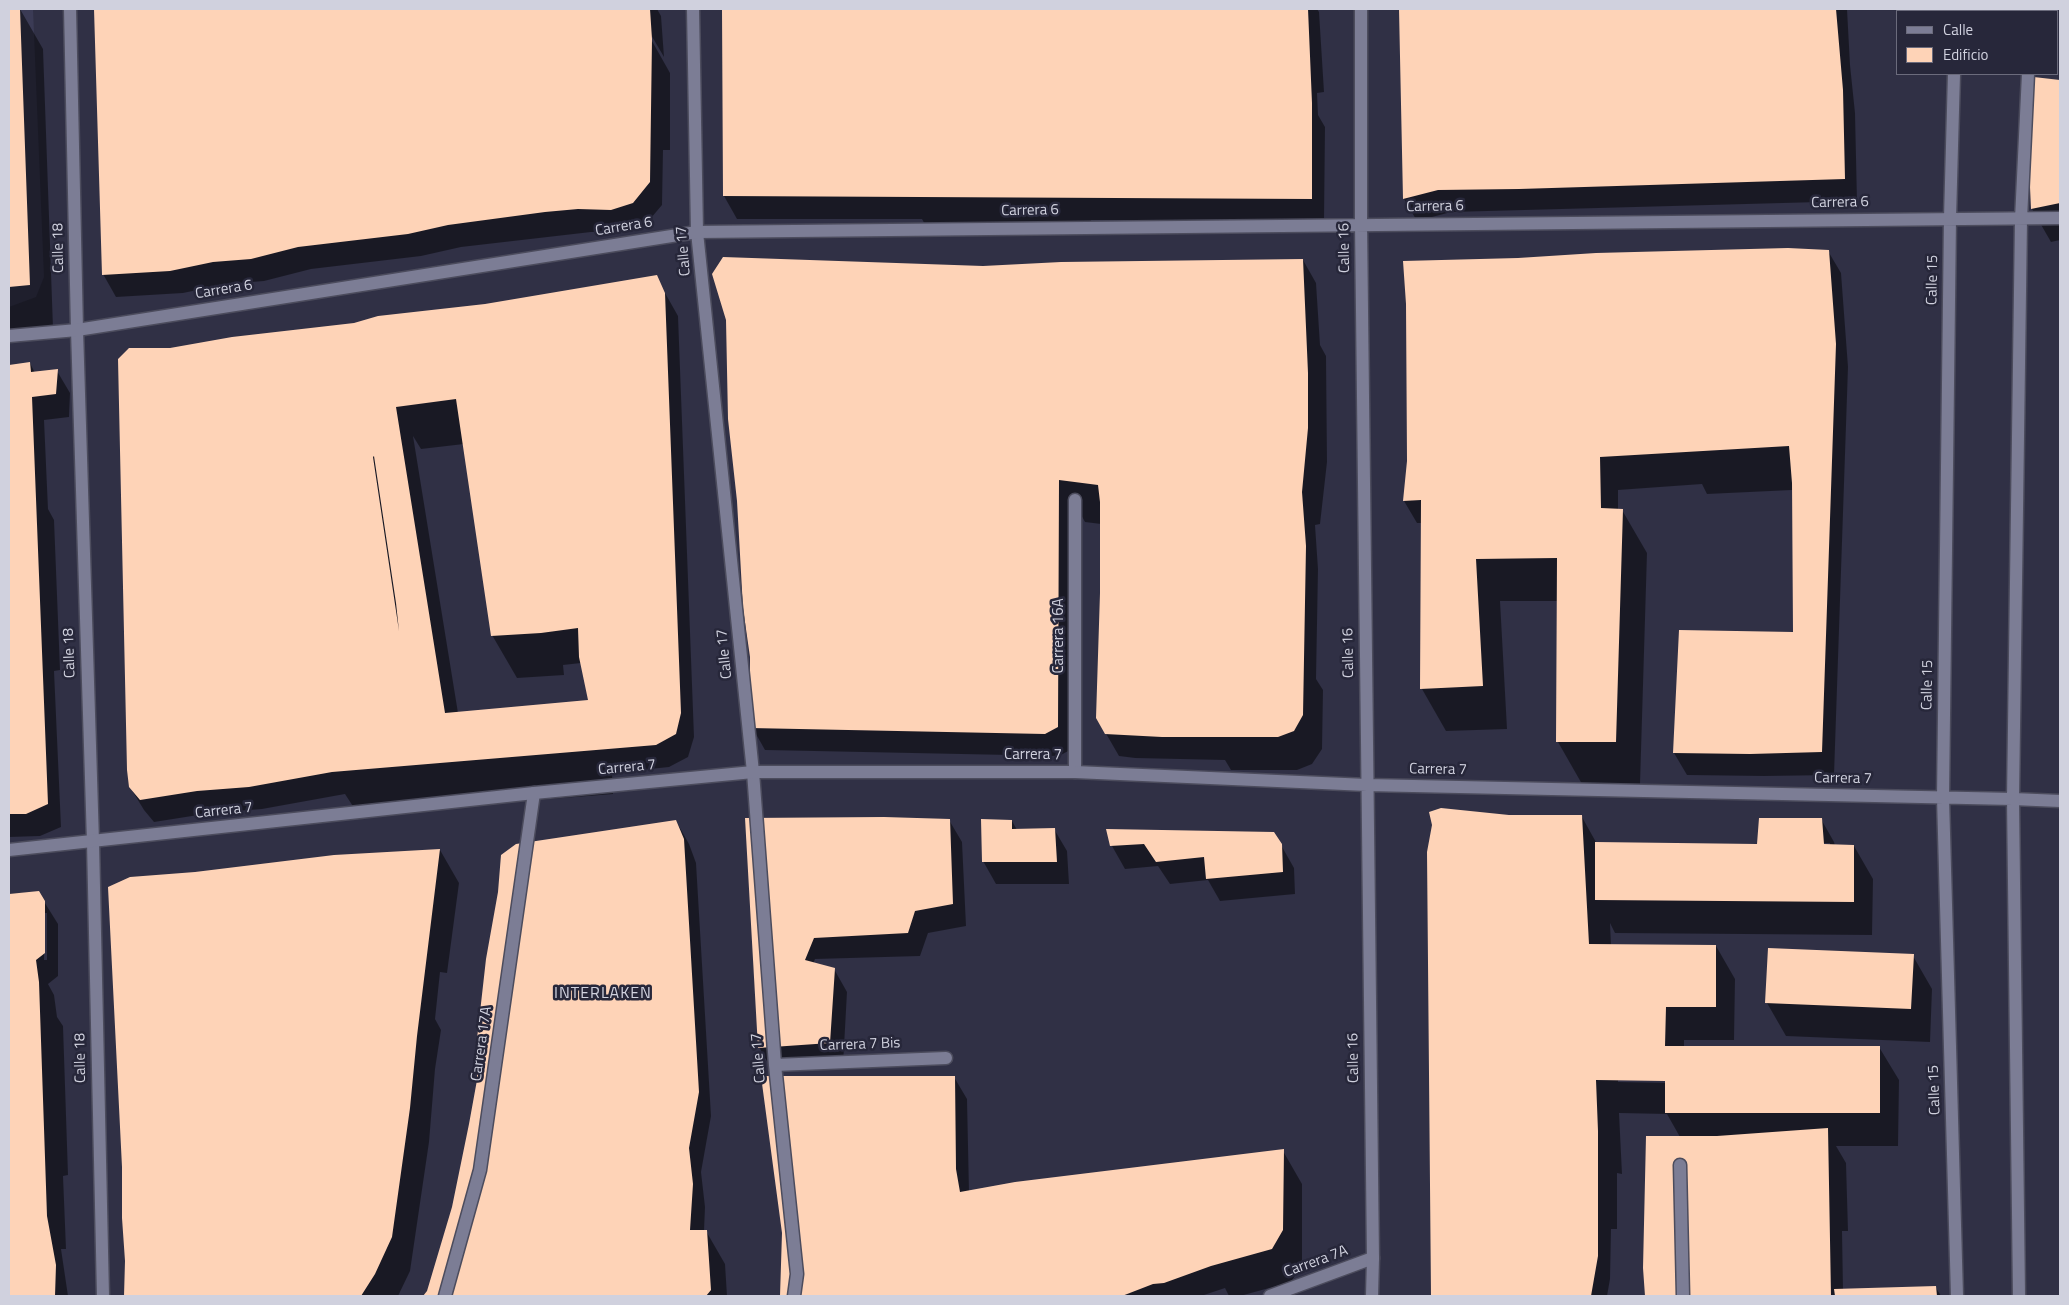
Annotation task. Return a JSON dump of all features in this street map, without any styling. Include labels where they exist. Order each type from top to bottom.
[{"type":"street","name":"Calle 18","points":[[70,9],[77,330],[93,842],[103,1296]]},
{"type":"street","name":"Calle 17","points":[[693,9],[697,232],[753,772],[775,1065],[797,1274],[794,1296]]},
{"type":"street","name":"Calle 16","points":[[1362,9],[1360,224],[1372,1296]]},
{"type":"street","name":"Calle 15","points":[[1954,75],[1950,218],[1943,798],[1957,1296]]},
{"type":"street","points":[[2019,1296],[2013,800],[2022,218],[2028,75]]},
{"type":"street","name":"Carrera 6","points":[[9,336],[77,330],[697,232],[2060,218]]},
{"type":"street","name":"Carrera 16A","points":[[1075,500],[1075,772]]},
{"type":"street","name":"Carrera 7","points":[[9,850],[534,793],[753,772],[1075,772],[1367,785],[2060,801]]},
{"type":"street","name":"Carrera 17A","points":[[445,1296],[480,1170],[534,793]]},
{"type":"street","name":"Carrera 7 Bis","points":[[775,1065],[946,1058]]},
{"type":"street","points":[[1680,1165],[1683,1296]]},
{"type":"street","name":"Carrera 7A","points":[[1270,1296],[1373,1258]]},
{"type":"shaded area","points":[[9,9],[33,9],[44,277],[36,297],[9,307]]},
{"type":"building","points":[[9,9],[20,9],[30,285],[9,287]]},
{"type":"building","points":[[94,9],[650,9],[652,39],[650,182],[633,203],[611,210],[578,209],[545,212],[448,225],[408,234],[298,247],[251,259],[213,262],[170,271],[102,275]]},
{"type":"building","points":[[722,9],[1308,9],[1312,103],[1312,199],[723,196]]},
{"type":"building","points":[[1399,9],[1836,9],[1843,90],[1845,179],[1438,190],[1403,199]]},
{"type":"building","points":[[2025,76],[2060,80],[2060,203],[2031,209]]},
{"type":"building","points":[[1788,248],[1829,250],[1836,344],[1822,752],[1750,754],[1673,753],[1679,630],[1793,632],[1792,483],[1789,446],[1600,457],[1601,508],[1623,509],[1616,742],[1556,742],[1557,558],[1476,559],[1483,686],[1420,689],[1421,500],[1403,501],[1407,461],[1406,304],[1403,261]]},
{"type":"building","points":[[723,257],[983,266],[1061,262],[1303,259],[1308,373],[1308,428],[1302,492],[1306,546],[1303,715],[1294,731],[1278,737],[1162,737],[1105,734],[1096,718],[1100,593],[1100,502],[1098,485],[1059,480],[1058,727],[1045,734],[750,728],[750,657],[743,608],[737,501],[728,419],[726,320],[712,274]]},
{"type":"building","points":[[657,275],[665,293],[681,713],[676,734],[656,745],[332,772],[249,787],[197,791],[140,800],[129,787],[127,770],[118,359],[129,348],[170,348],[232,337],[354,323],[378,316],[485,304]],"holes":[[[456,399],[491,636],[541,633],[578,628],[579,657],[588,700],[445,713],[396,407]],[[373,457],[396,603],[399,631]]]},
{"type":"building","points":[[30,362],[31,372],[58,369],[56,394],[32,397],[48,804],[26,814],[9,814],[9,365]]},
{"type":"building","points":[[1441,808],[1509,815],[1582,815],[1589,944],[1716,945],[1716,1007],[1666,1007],[1665,1046],[1880,1046],[1880,1113],[1665,1113],[1665,1081],[1596,1080],[1598,1256],[1591,1296],[1431,1296],[1427,852],[1432,825],[1429,812]]},
{"type":"building","points":[[884,817],[950,819],[953,904],[915,911],[908,933],[814,938],[805,960],[835,968],[830,1043],[758,1048],[745,818]]},
{"type":"building","points":[[1759,818],[1822,818],[1824,844],[1854,845],[1854,902],[1595,900],[1595,842],[1757,844]]},
{"type":"building","points":[[981,819],[1012,820],[1012,829],[1055,828],[1057,862],[982,862]]},
{"type":"building","points":[[676,820],[684,839],[699,1092],[689,1148],[693,1184],[690,1230],[707,1230],[711,1290],[706,1296],[423,1296],[427,1291],[452,1207],[477,1080],[477,1039],[486,959],[498,892],[501,855],[516,844]]},
{"type":"building","points":[[1106,829],[1274,832],[1282,844],[1283,872],[1206,879],[1204,857],[1156,862],[1144,844],[1110,846]]},
{"type":"building","points":[[440,849],[410,1108],[392,1237],[375,1274],[361,1296],[124,1296],[125,1261],[122,1218],[122,1167],[108,887],[130,877],[195,872],[334,855]]},
{"type":"building","points":[[39,891],[45,901],[45,953],[36,960],[39,982],[47,1216],[56,1265],[55,1296],[9,1296],[9,894]]},
{"type":"building","points":[[1768,948],[1914,954],[1911,1009],[1765,1003]]},
{"type":"building","points":[[761,1076],[955,1076],[956,1169],[960,1192],[1015,1182],[1284,1149],[1283,1230],[1272,1249],[1211,1266],[1164,1283],[1153,1284],[1122,1296],[780,1296],[782,1233]]},
{"type":"building","points":[[1828,1128],[1831,1296],[1645,1296],[1643,1268],[1646,1136],[1717,1136]]},
{"type":"building","points":[[1936,1286],[1937,1296],[1835,1296],[1834,1289]]},
{"type":"district","name":"INTERLAKEN","points":[[603,994]]}]
